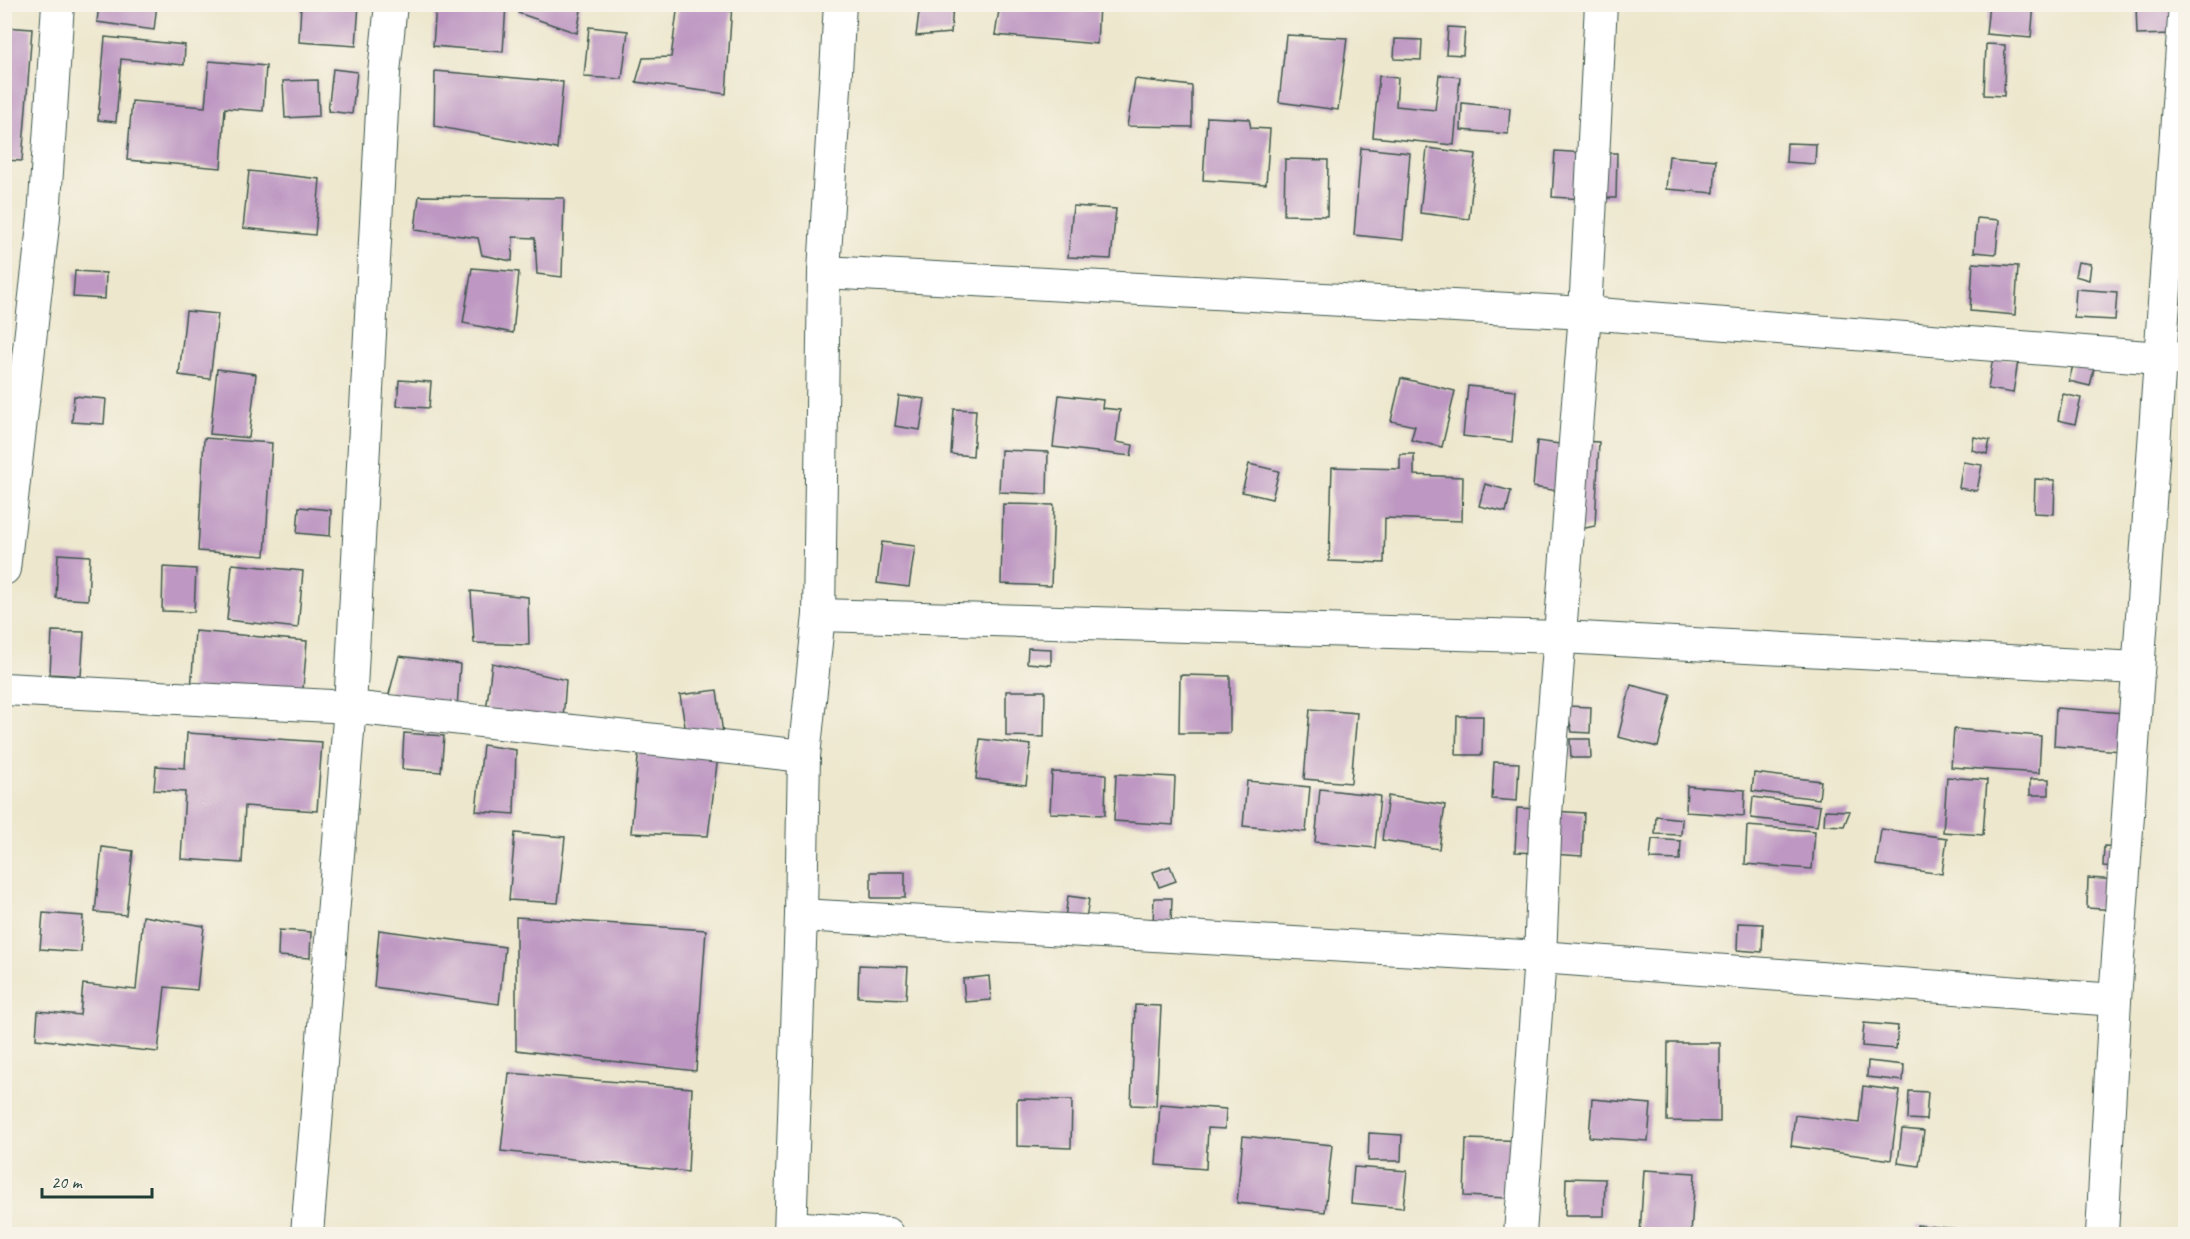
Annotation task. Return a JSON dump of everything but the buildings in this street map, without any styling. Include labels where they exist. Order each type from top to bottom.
[{"type":"street","points":[[4,569],[44,217],[58,4]]},
{"type":"street","points":[[307,1234],[350,706],[384,73],[391,4]]},
{"type":"street","points":[[840,4],[824,272],[819,615],[804,756],[790,1231],[888,1234]]},
{"type":"street","points":[[1520,1234],[1540,957],[1546,814],[1562,637],[1585,313],[1601,4]]},
{"type":"street","points":[[2102,1234],[2115,1000],[2138,668],[2173,359],[2185,4]]},
{"type":"street","points":[[824,272],[1585,313],[2173,359]]},
{"type":"street","points":[[819,615],[1562,637],[2138,668]]},
{"type":"street","points":[[4,689],[350,706],[804,756]]},
{"type":"street","points":[[801,915],[1540,957],[2115,1000]]}]
